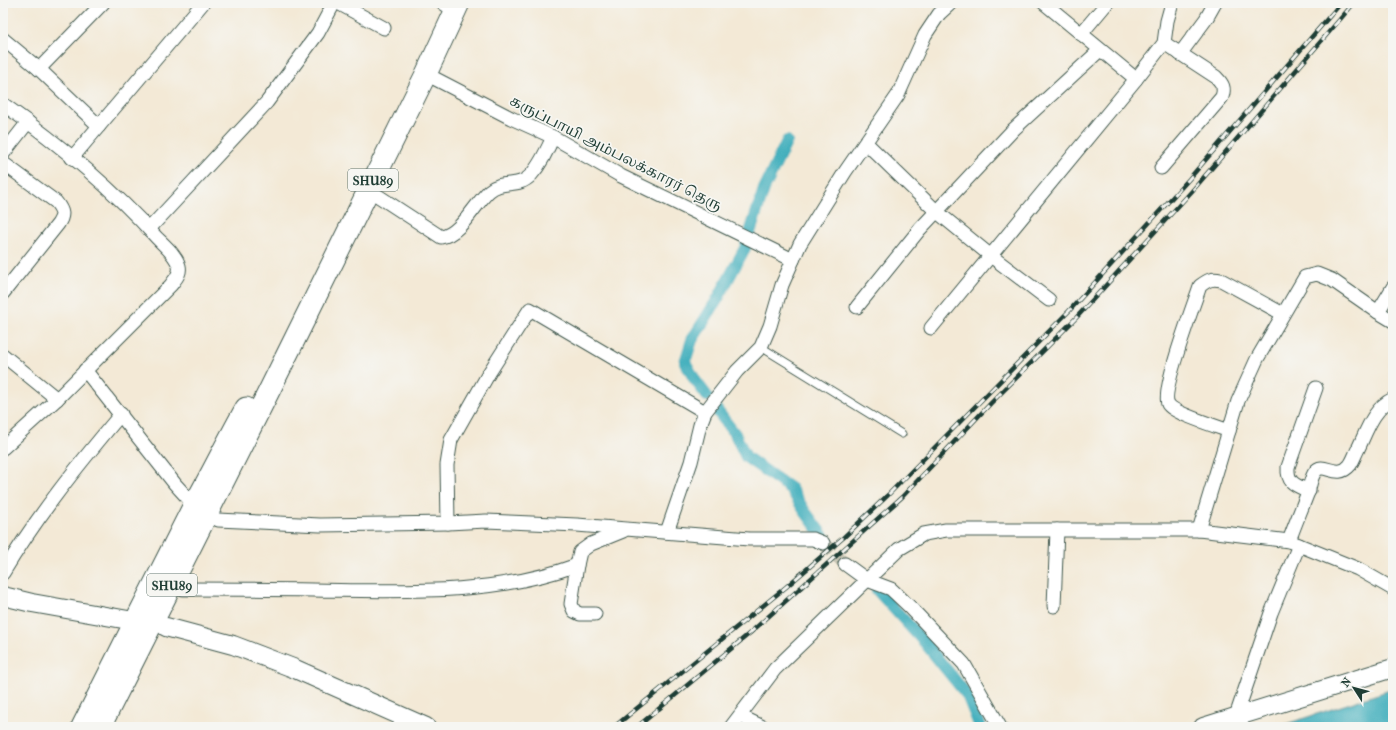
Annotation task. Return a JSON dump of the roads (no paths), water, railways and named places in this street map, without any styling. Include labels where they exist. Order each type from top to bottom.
[{"type":"main road","name":"SHU89","points":[[100,727],[244,442],[426,74],[453,6]]},
{"type":"main road","points":[[82,727],[134,621],[231,435],[265,375],[286,356]]},
{"type":"main road","points":[[115,727],[166,627],[183,589],[249,462],[283,379],[286,356]]},
{"type":"main road","points":[[3,596],[32,603],[134,621]]},
{"type":"main road","points":[[166,627],[232,645],[293,668],[426,727]]},
{"type":"main road","points":[[1203,727],[1393,668]]},
{"type":"street","points":[[39,68],[103,3]]},
{"type":"street","points":[[72,158],[203,3]]},
{"type":"street","points":[[149,229],[267,102],[318,33],[334,3]]},
{"type":"street","points":[[338,3],[384,28]]},
{"type":"street","points":[[667,532],[691,462],[700,425],[705,412],[737,371],[761,347],[770,326],[782,285],[800,244],[845,172],[898,94],[926,35],[939,14],[951,3]]},
{"type":"street","points":[[1044,3],[1136,79]]},
{"type":"street","points":[[1081,34],[1107,3]]},
{"type":"street","points":[[931,328],[1164,43],[1171,3]]},
{"type":"street","points":[[1180,54],[1206,19],[1215,3]]},
{"type":"street","points":[[3,39],[39,68],[99,126]]},
{"type":"street","points":[[1161,168],[1222,97],[1224,90],[1222,83],[1216,77],[1164,43]]},
{"type":"street","points":[[857,307],[920,229],[1014,128],[1100,50]]},
{"type":"street","name":"கருப்பாயி அம்பலக்காரர் தெரு","points":[[426,74],[511,118],[553,137],[621,176],[793,260]]},
{"type":"street","points":[[3,104],[28,122],[106,187],[149,229],[176,259],[180,268],[178,275],[171,285],[86,370],[3,448]]},
{"type":"street","points":[[3,154],[28,122]]},
{"type":"street","points":[[369,190],[441,237],[448,236],[490,191],[499,185],[520,183],[531,175],[542,160],[553,137]]},
{"type":"street","points":[[866,143],[936,211],[991,256],[1049,300]]},
{"type":"street","points":[[3,163],[56,202],[62,210],[63,217],[3,293]]},
{"type":"street","points":[[1199,530],[1238,401],[1257,359],[1305,277],[1317,274],[1332,280],[1393,321]]},
{"type":"street","points":[[1229,431],[1175,411],[1168,404],[1166,394],[1179,347],[1200,286],[1212,278],[1221,280],[1283,314]]},
{"type":"street","points":[[1378,312],[1393,287]]},
{"type":"street","points":[[448,523],[447,465],[451,440],[489,373],[530,309],[705,412]]},
{"type":"street","points":[[3,355],[57,398]]},
{"type":"street","points":[[86,370],[175,484],[194,505]]},
{"type":"street","points":[[1309,491],[1291,482],[1288,476],[1288,467],[1316,388]]},
{"type":"street","points":[[1236,716],[1294,543],[1314,473],[1318,469],[1324,468],[1336,472],[1343,471],[1350,464],[1373,417],[1381,408],[1393,400]]},
{"type":"street","points":[[3,572],[47,505],[121,414]]},
{"type":"street","points":[[218,520],[320,525],[486,521],[577,525],[749,539],[813,539],[823,543]]},
{"type":"street","points":[[595,614],[580,614],[574,611],[571,604],[580,552],[591,544],[627,530]]},
{"type":"street","points":[[732,727],[775,670],[899,549],[924,534],[946,530],[1199,530],[1294,543],[1358,569],[1393,589]]},
{"type":"street","points":[[1054,606],[1057,530]]},
{"type":"street","points":[[845,564],[867,580],[891,589],[910,607],[964,664],[1000,727]]},
{"type":"street","points":[[183,589],[370,591],[472,588],[554,573],[577,565]]},
{"type":"street","points":[[740,716],[763,727]]},
{"type":"lane","points":[[761,347],[902,434]]},
{"type":"water","points":[[1393,689],[1393,727],[1277,727]]},
{"type":"waterway","points":[[707,396],[695,380],[685,362],[692,340],[717,300],[745,248],[764,189],[787,141]]},
{"type":"waterway","points":[[715,408],[735,434],[746,457],[791,489],[823,536]]},
{"type":"waterway","points":[[877,590],[925,643],[967,695],[980,727]]},
{"type":"tunnel","points":[[823,543],[845,564]]},
{"type":"railway","points":[[614,727],[786,587],[844,537],[888,495],[1069,311],[1189,179],[1341,3]]},
{"type":"railway","points":[[637,727],[750,633],[902,497],[991,403],[1076,318],[1192,191],[1354,3]]}]
